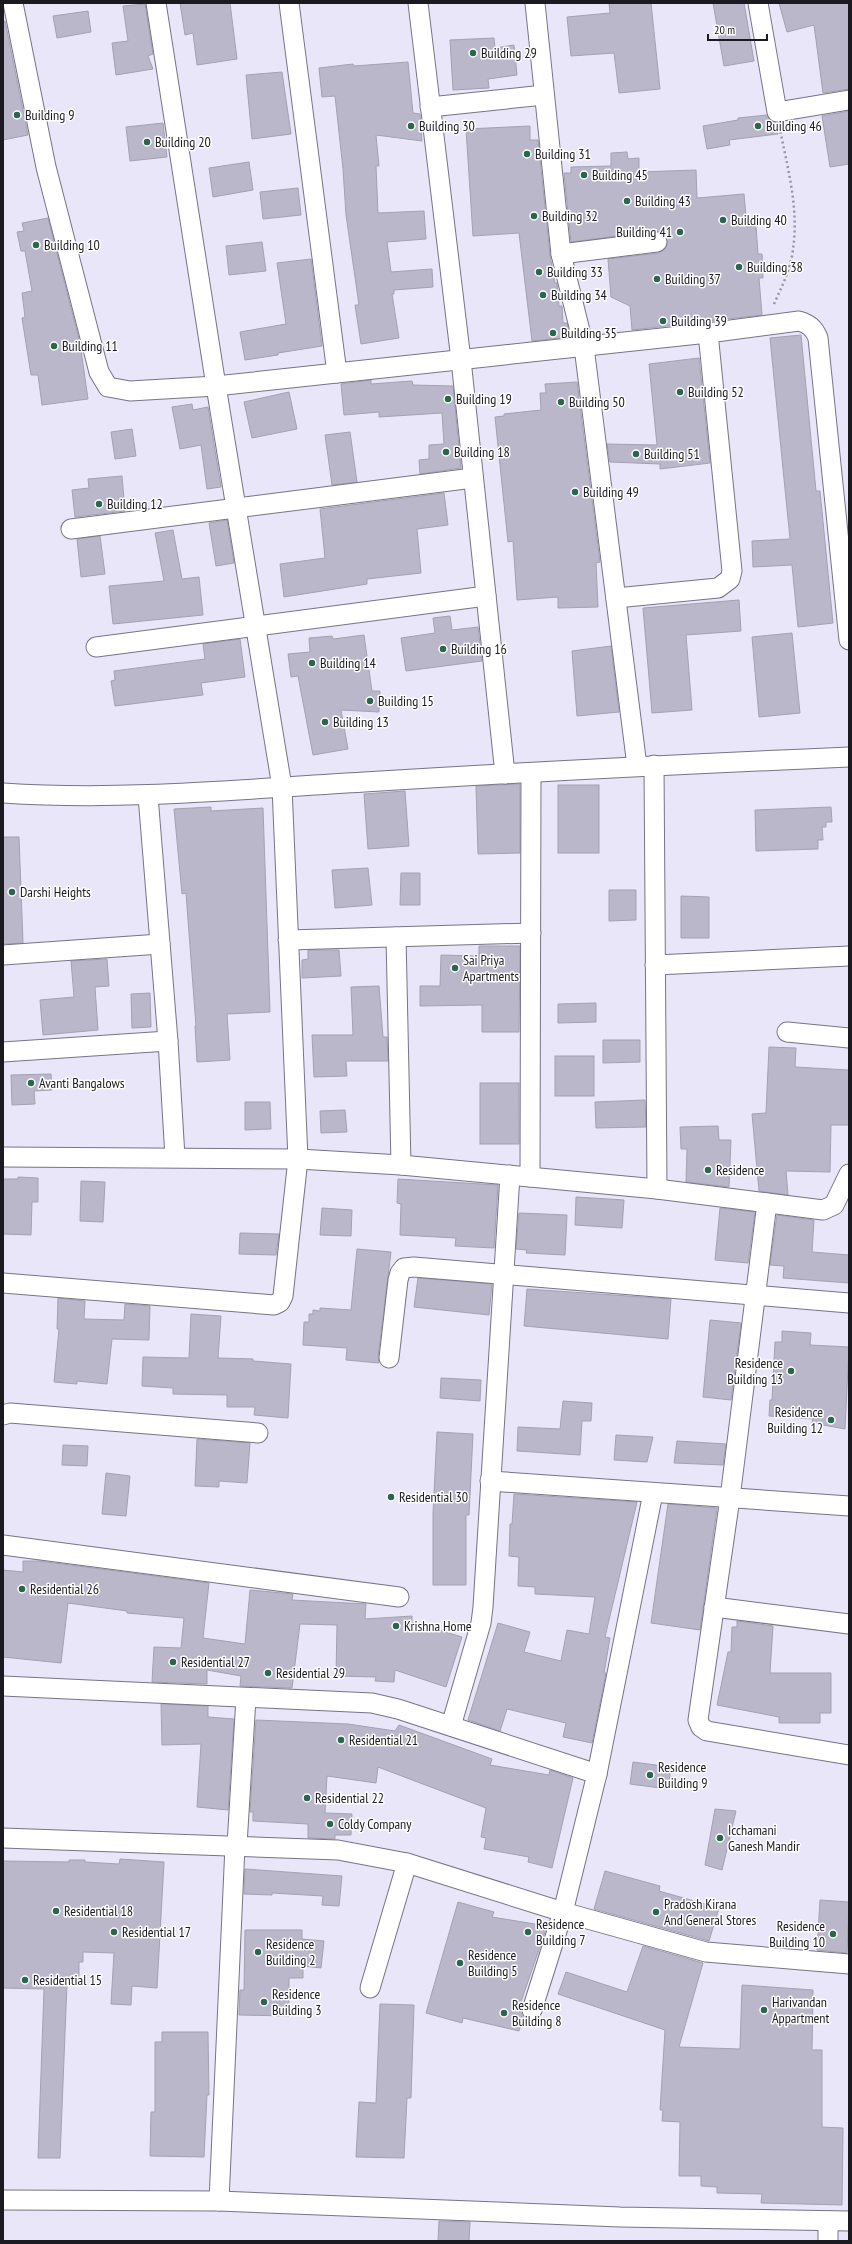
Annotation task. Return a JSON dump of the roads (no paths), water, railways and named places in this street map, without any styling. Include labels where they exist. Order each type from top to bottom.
[{"type":"street","points":[[13,3],[46,167],[99,372],[103,383],[108,387],[117,390],[130,391],[216,386],[708,333],[799,321],[815,330],[818,338],[849,640]]},
{"type":"street","points":[[3,1283],[274,1305],[280,1302],[283,1296],[298,1159],[282,787],[216,386],[156,3]]},
{"type":"street","points":[[289,3],[337,373]]},
{"type":"street","points":[[418,3],[461,360],[505,774]]},
{"type":"street","points":[[535,3],[561,254],[584,346],[616,598],[646,766],[655,965],[657,1188]]},
{"type":"street","points":[[758,3],[777,112],[849,100]]},
{"type":"street","points":[[430,107],[544,95]]},
{"type":"street","points":[[561,254],[656,242]]},
{"type":"street","points":[[616,598],[718,588],[730,579],[732,571],[708,333]]},
{"type":"street","points":[[71,529],[473,478]]},
{"type":"street","points":[[96,647],[486,596]]},
{"type":"street","points":[[3,793],[55,797],[148,796],[646,766],[849,757]]},
{"type":"street","points":[[530,1177],[532,773]]},
{"type":"street","points":[[148,796],[168,1042],[175,1157]]},
{"type":"street","points":[[288,940],[531,934]]},
{"type":"street","points":[[396,937],[400,1165]]},
{"type":"street","points":[[3,955],[160,944]]},
{"type":"street","points":[[655,965],[849,956]]},
{"type":"street","points":[[787,1032],[849,1038]]},
{"type":"street","points":[[3,1052],[168,1042]]},
{"type":"street","points":[[3,1157],[298,1159],[400,1165],[657,1188],[822,1210],[834,1205],[849,1174]]},
{"type":"street","points":[[451,1726],[481,1623],[483,1607],[510,1175]]},
{"type":"street","points":[[767,1203],[757,1296],[730,1498],[698,1712],[701,1727],[707,1731],[849,1755]]},
{"type":"street","points":[[389,1358],[398,1280],[400,1273],[404,1268],[414,1267],[504,1274],[849,1303]]},
{"type":"street","points":[[3,1415],[10,1413],[258,1433]]},
{"type":"street","points":[[490,1481],[849,1506]]},
{"type":"street","points":[[532,2010],[563,1912],[597,1774],[653,1492]]},
{"type":"street","points":[[3,1545],[399,1597]]},
{"type":"street","points":[[714,1607],[849,1624]]},
{"type":"street","points":[[3,1686],[372,1703],[398,1709],[597,1774]]},
{"type":"street","points":[[219,2201],[235,1846],[237,1845],[246,1698]]},
{"type":"street","points":[[3,1838],[338,1850],[407,1863],[563,1912],[706,1952],[849,1964]]},
{"type":"street","points":[[370,1988],[407,1863]]},
{"type":"street","points":[[3,2200],[219,2201],[620,2217],[849,2221]]},
{"type":"street","points":[[828,2221],[828,2241]]},
{"type":"place","name":"Building 29","points":[[473,53]]},
{"type":"place","name":"Building 9","points":[[17,115]]},
{"type":"place","name":"Building 30","points":[[411,126]]},
{"type":"place","name":"Building 46","points":[[758,126]]},
{"type":"place","name":"Building 20","points":[[147,142]]},
{"type":"place","name":"Building 31","points":[[527,154]]},
{"type":"place","name":"Building 45","points":[[584,175]]},
{"type":"place","name":"Building 43","points":[[627,201]]},
{"type":"place","name":"Building 32","points":[[534,216]]},
{"type":"place","name":"Building 40","points":[[723,220]]},
{"type":"place","name":"Building 41","points":[[680,232]]},
{"type":"place","name":"Building 10","points":[[36,245]]},
{"type":"place","name":"Building 38","points":[[739,267]]},
{"type":"place","name":"Building 33","points":[[539,272]]},
{"type":"place","name":"Building 37","points":[[657,279]]},
{"type":"place","name":"Building 34","points":[[543,295]]},
{"type":"place","name":"Building 39","points":[[663,321]]},
{"type":"place","name":"Building 35","points":[[553,333]]},
{"type":"place","name":"Building 11","points":[[54,346]]},
{"type":"place","name":"Building 52","points":[[680,392]]},
{"type":"place","name":"Building 19","points":[[448,399]]},
{"type":"place","name":"Building 50","points":[[561,402]]},
{"type":"place","name":"Building 18","points":[[446,452]]},
{"type":"place","name":"Building 51","points":[[636,454]]},
{"type":"place","name":"Building 49","points":[[575,492]]},
{"type":"place","name":"Building 12","points":[[99,504]]},
{"type":"place","name":"Building 16","points":[[443,649]]},
{"type":"place","name":"Building 14","points":[[312,663]]},
{"type":"place","name":"Building 15","points":[[370,701]]},
{"type":"place","name":"Building 13","points":[[325,722]]},
{"type":"place","name":"Darshi Heights","points":[[12,892]]},
{"type":"place","name":"Sai Priya Apartments","points":[[455,968]]},
{"type":"place","name":"Avanti Bangalows","points":[[31,1083]]},
{"type":"place","name":"Residence","points":[[708,1170]]},
{"type":"place","name":"Residence Building 13","points":[[791,1371]]},
{"type":"place","name":"Residence Building 12","points":[[831,1420]]},
{"type":"place","name":"Residential 30","points":[[391,1497]]},
{"type":"place","name":"Residential 26","points":[[22,1589]]},
{"type":"place","name":"Krishna Home","points":[[396,1626]]},
{"type":"place","name":"Residential 27","points":[[173,1662]]},
{"type":"place","name":"Residential 29","points":[[268,1673]]},
{"type":"place","name":"Residential 21","points":[[341,1740]]},
{"type":"place","name":"Residence Building 9","points":[[650,1775]]},
{"type":"place","name":"Residential 22","points":[[307,1798]]},
{"type":"place","name":"Coldy Company","points":[[330,1824]]},
{"type":"place","name":"Icchamani Ganesh Mandir","points":[[720,1838]]},
{"type":"place","name":"Residential 18","points":[[56,1911]]},
{"type":"place","name":"Pradosh Kirana And General Stores","points":[[656,1912]]},
{"type":"place","name":"Residential 17","points":[[114,1932]]},
{"type":"place","name":"Residence Building 7","points":[[528,1932]]},
{"type":"place","name":"Residence Building 10","points":[[833,1934]]},
{"type":"place","name":"Residence Building 2","points":[[258,1952]]},
{"type":"place","name":"Residence Building 5","points":[[460,1963]]},
{"type":"place","name":"Residential 15","points":[[25,1980]]},
{"type":"place","name":"Residence Building 3","points":[[264,2002]]},
{"type":"place","name":"Harivandan Appartment","points":[[764,2010]]},
{"type":"place","name":"Residence Building 8","points":[[504,2013]]}]
